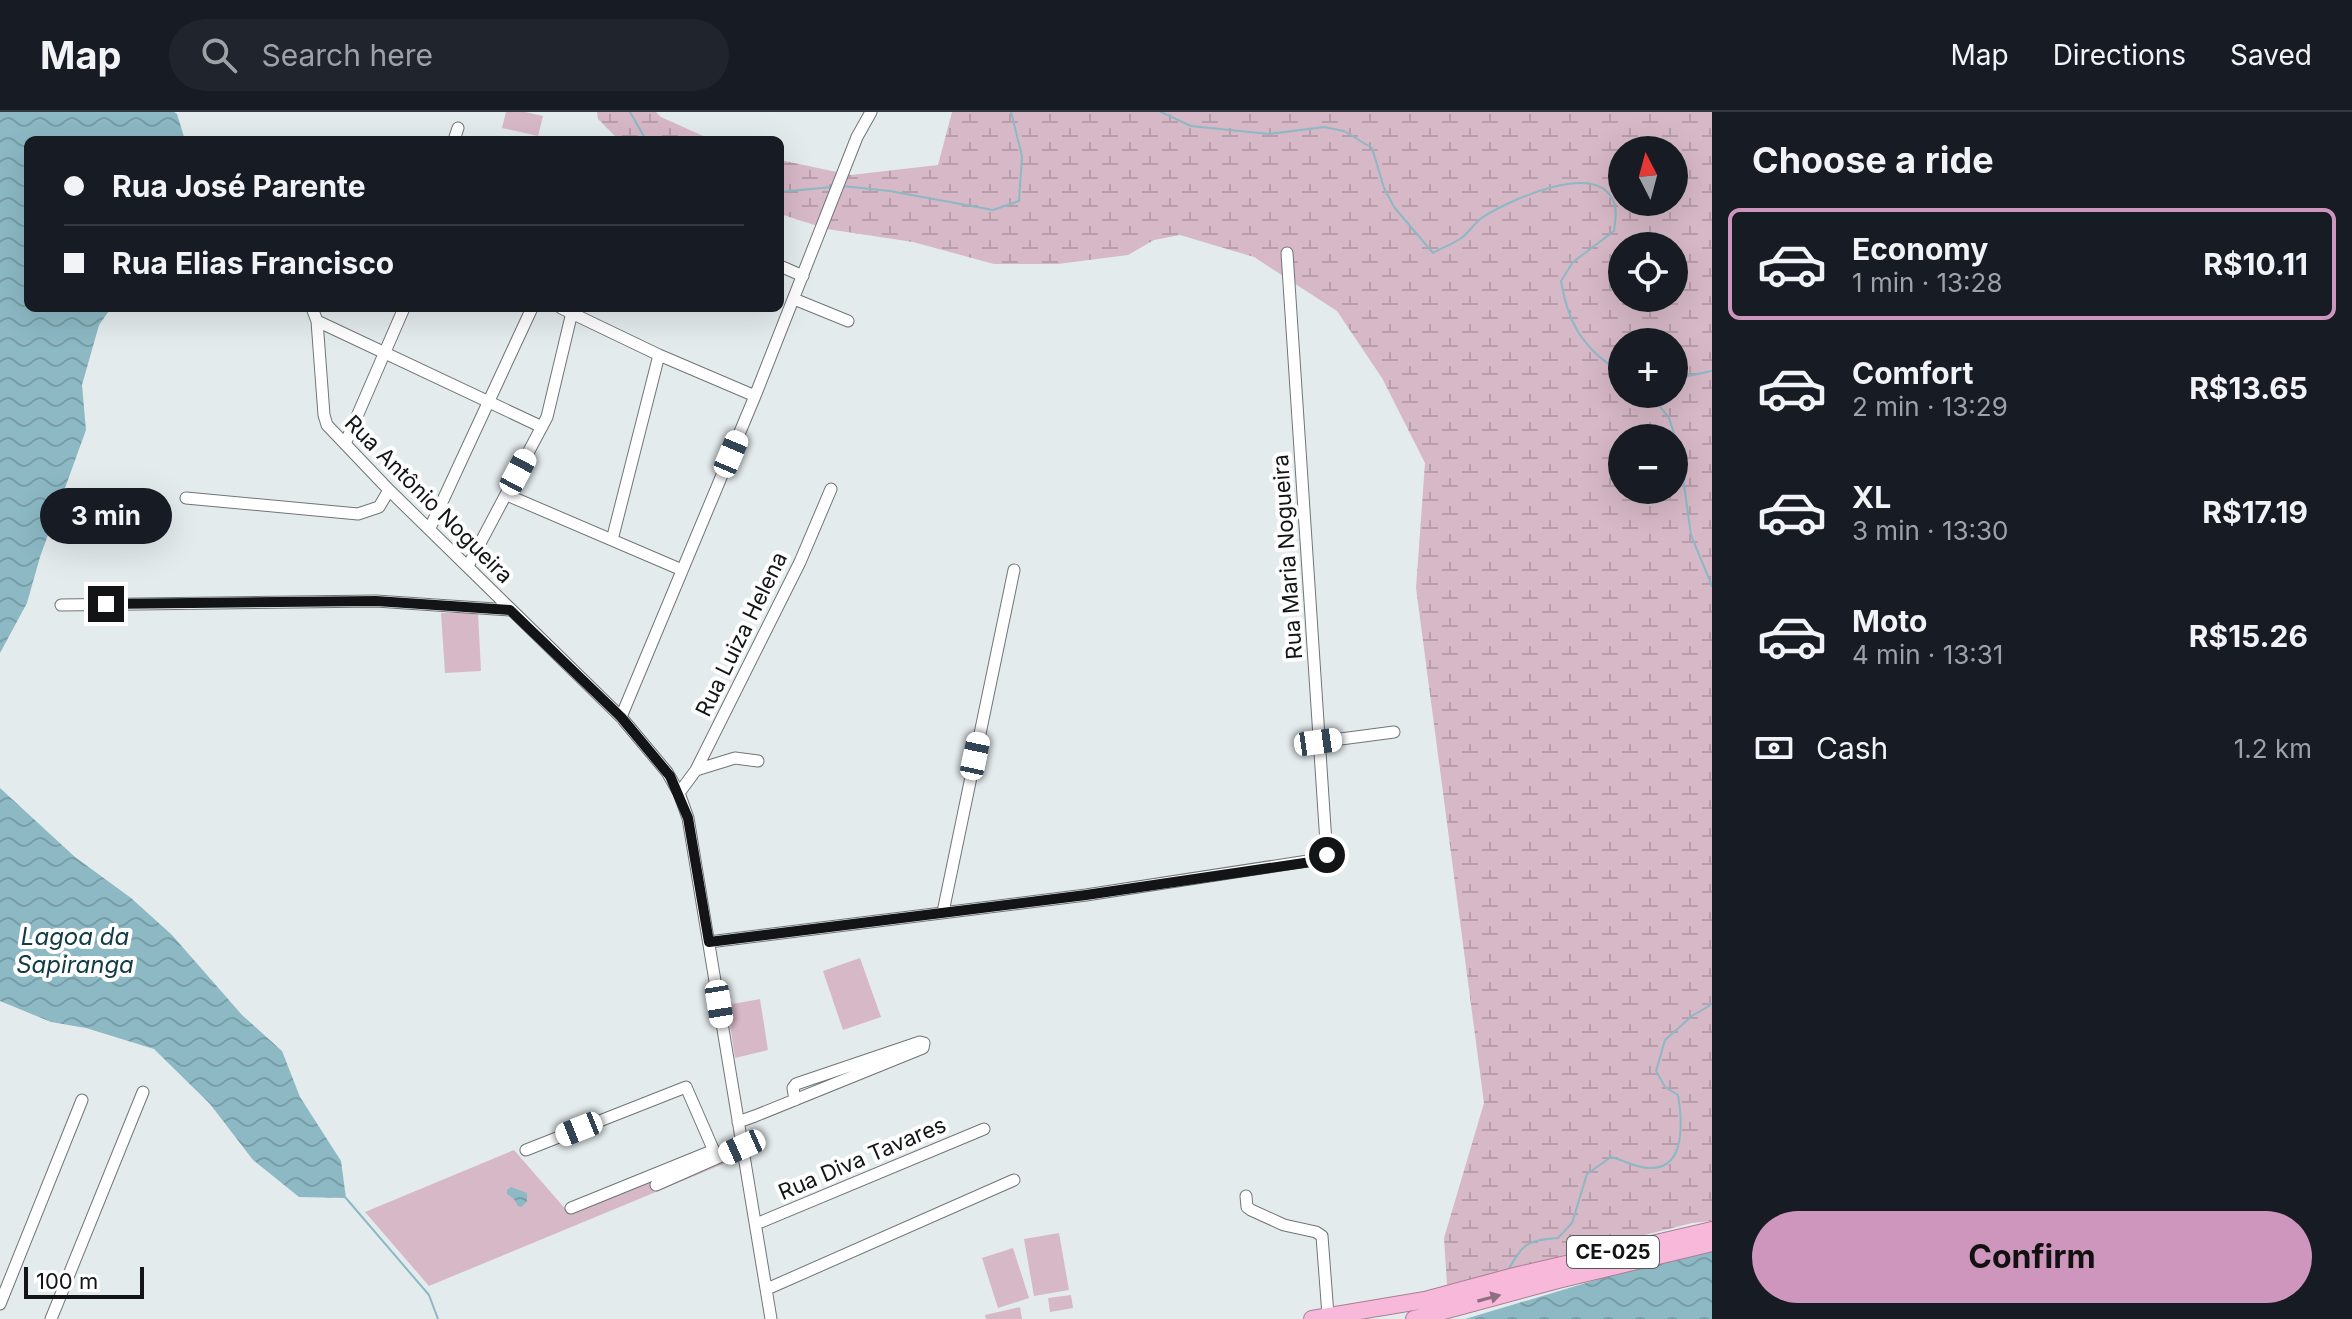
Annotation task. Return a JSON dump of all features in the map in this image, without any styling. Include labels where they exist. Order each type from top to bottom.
[{"type":"highway","name":"CE-025","points":[[1414,1319],[1454,1300],[1712,1230]]},
{"type":"highway","name":"CE-025","points":[[1517,1282],[1712,1243]]},
{"type":"highway","name":"CE-025","points":[[1320,1317],[1407,1303],[1454,1300]]},
{"type":"street","points":[[621,717],[755,396],[788,305],[803,276],[863,124],[871,112]]},
{"type":"street","name":"Rua Maria Nogueira","points":[[943,912],[1086,895],[1327,858],[1287,253]]},
{"type":"street","points":[[784,268],[803,276]]},
{"type":"street","points":[[788,305],[848,321]]},
{"type":"street","name":"Rua Antônio Nogueira","points":[[314,312],[317,321],[325,421],[389,490],[621,717],[663,766],[679,793],[688,818],[771,1319]]},
{"type":"street","points":[[345,444],[402,312]]},
{"type":"street","points":[[430,528],[530,312]]},
{"type":"street","points":[[468,566],[542,427],[550,406],[569,312]]},
{"type":"street","points":[[573,312],[659,355],[755,396]]},
{"type":"street","points":[[317,321],[542,427]]},
{"type":"street","points":[[612,540],[659,355]]},
{"type":"street","name":"Rua Luiza Helena","points":[[679,793],[696,770],[800,562],[831,489]]},
{"type":"street","points":[[186,498],[358,514],[369,513],[379,507],[389,490]]},
{"type":"street","points":[[507,495],[682,570]]},
{"type":"street","points":[[709,942],[943,912],[1014,570]]},
{"type":"street","points":[[61,605],[376,601],[510,610]]},
{"type":"street","points":[[1318,742],[1394,732]]},
{"type":"street","points":[[696,770],[735,758],[758,761]]},
{"type":"street","points":[[738,1122],[795,1100],[923,1048],[924,1043],[796,1084],[793,1088],[795,1100]]},
{"type":"street","points":[[526,1150],[686,1087],[716,1154]]},
{"type":"street","points":[[51,1319],[143,1092]]},
{"type":"street","points":[[0,1304],[82,1100]]},
{"type":"street","name":"Rua Diva Tavares","points":[[756,1224],[984,1129]]},
{"type":"street","points":[[571,1208],[742,1147]]},
{"type":"street","points":[[656,1185],[716,1154]]},
{"type":"street","points":[[767,1289],[1014,1180]]},
{"type":"street","points":[[1246,1196],[1247,1207],[1251,1210],[1284,1225],[1322,1236],[1320,1317]]},
{"type":"green space","points":[[506,112],[543,116],[538,136],[502,128]]},
{"type":"green space","points":[[597,112],[656,112],[703,136],[615,136],[598,119]]},
{"type":"green space","points":[[952,112],[1712,112],[1712,1221],[1692,1223],[1447,1285],[1444,1238],[1484,1103],[1416,588],[1425,463],[1382,378],[1337,311],[1254,257],[1180,235],[1154,240],[1128,255],[1058,264],[994,264],[913,242],[827,229],[784,215],[784,161],[851,175],[938,165]]},
{"type":"green space","points":[[441,613],[478,613],[481,671],[445,673]]},
{"type":"green space","points":[[860,958],[881,1017],[843,1030],[823,971]]},
{"type":"green space","points":[[760,999],[768,1050],[735,1058],[727,1005]]},
{"type":"green space","points":[[730,1146],[733,1160],[429,1286],[365,1212],[514,1150],[568,1212]]},
{"type":"green space","points":[[1059,1233],[1069,1290],[1034,1296],[1024,1239]]},
{"type":"green space","points":[[1013,1248],[1029,1298],[998,1308],[982,1258]]},
{"type":"green space","points":[[1071,1295],[1073,1308],[1050,1312],[1048,1298]]},
{"type":"green space","points":[[1020,1307],[1022,1319],[986,1319],[985,1315]]},
{"type":"water","points":[[0,112],[174,112],[184,136],[24,136],[24,312],[108,312],[99,325],[82,385],[86,430],[40,557],[27,603],[0,653]]},
{"type":"water","name":"Lagoa da Sapiranga","points":[[0,788],[75,857],[131,898],[172,935],[242,1015],[282,1051],[300,1097],[341,1161],[346,1198],[299,1197],[253,1160],[210,1104],[154,1049],[86,1028],[51,1022],[0,1001]]},
{"type":"water","points":[[511,1187],[527,1193],[527,1201],[522,1207],[507,1194]]},
{"type":"water","points":[[1712,1251],[1712,1319],[1465,1319],[1686,1253]]},
{"type":"waterway","points":[[630,112],[644,136]]},
{"type":"waterway","points":[[842,186],[890,191],[993,210],[1019,201],[1022,156],[1011,112]]},
{"type":"waterway","points":[[1161,112],[1191,126],[1269,134],[1324,127],[1344,131],[1372,148],[1384,188],[1394,207],[1433,253],[1460,239],[1483,217],[1533,193],[1575,183],[1593,184],[1607,191],[1616,209],[1614,231],[1573,262],[1561,281],[1573,323],[1588,345],[1608,363]]},
{"type":"waterway","points":[[784,192],[832,187]]},
{"type":"waterway","points":[[1688,376],[1712,371]]},
{"type":"waterway","points":[[1661,408],[1669,418],[1679,449],[1691,535],[1712,586]]},
{"type":"waterway","points":[[1507,1272],[1526,1245],[1558,1238],[1572,1223],[1587,1174],[1611,1157],[1649,1168],[1670,1161],[1676,1152],[1681,1129],[1678,1095],[1665,1087],[1656,1071],[1665,1040],[1692,1016],[1712,1004]]},
{"type":"waterway","points":[[345,1197],[429,1295],[438,1319]]},
{"type":"route","points":[[106,604],[376,601],[510,610],[621,717],[670,776],[687,812],[709,942],[1086,895],[1324,860],[1327,855]]}]
